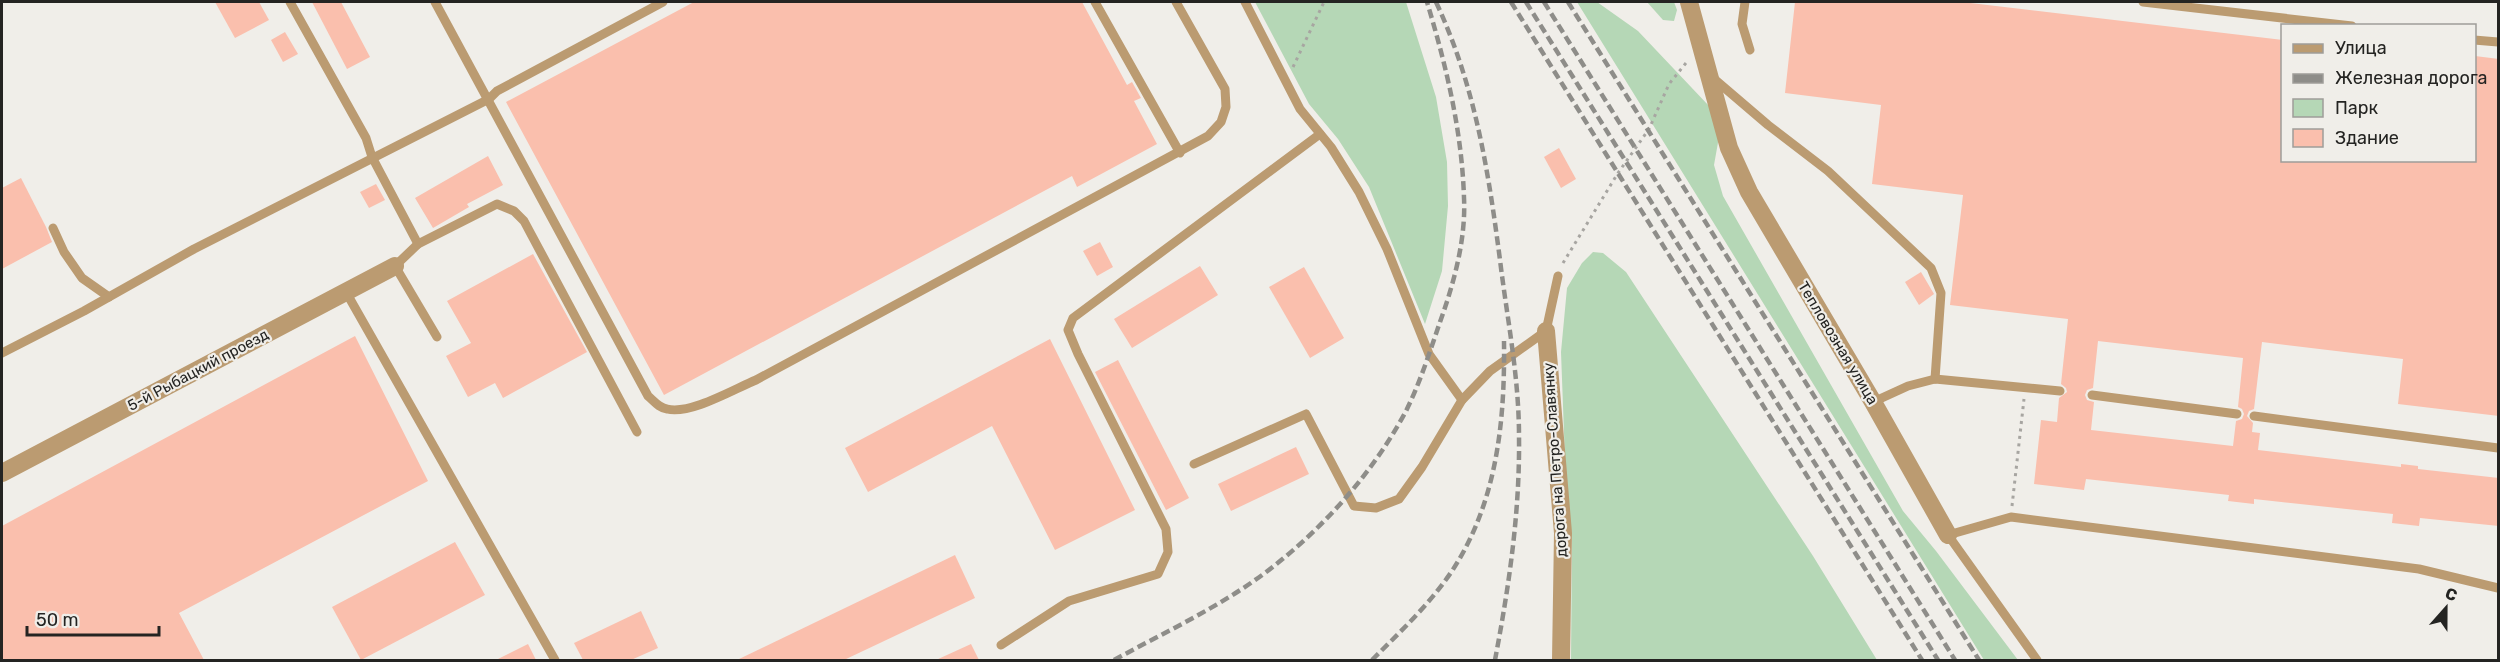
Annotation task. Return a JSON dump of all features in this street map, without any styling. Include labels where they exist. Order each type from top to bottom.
[{"type":"street","name":"Тепловозная улица","points":[[1689,2],[1729,148],[1749,192],[1873,402],[1948,535]]},
{"type":"street","name":"5-й Рыбацкий проезд","points":[[2,473],[395,266]]},
{"type":"street","name":"дорога на Петро-Славянку","points":[[1546,331],[1563,533],[1561,660]]},
{"type":"lane","points":[[290,2],[366,138],[372,157],[418,244]]},
{"type":"lane","points":[[435,2],[648,396],[667,410],[701,404],[756,380],[1208,136],[1221,122],[1226,107],[1225,89],[1176,2]]},
{"type":"lane","points":[[2,353],[194,249],[489,99],[497,91],[663,2]]},
{"type":"lane","points":[[1095,2],[1180,153]]},
{"type":"lane","points":[[1245,2],[1300,109],[1320,134],[1359,192],[1387,249],[1429,354],[1462,400]]},
{"type":"lane","points":[[1746,2],[1742,24],[1750,50]]},
{"type":"lane","points":[[2143,2],[2335,24]]},
{"type":"lane","points":[[2476,39],[2499,42]]},
{"type":"lane","points":[[1709,75],[1767,125],[1828,171],[1931,268],[1941,293],[1935,379]]},
{"type":"lane","points":[[1001,645],[1069,601],[1158,573],[1168,552],[1166,529],[1068,330],[1073,318],[1320,134]]},
{"type":"lane","points":[[437,337],[395,266],[418,244],[497,204],[514,211],[524,221],[542,251],[638,432]]},
{"type":"lane","points":[[53,228],[64,252],[82,278],[109,297]]},
{"type":"lane","points":[[1194,464],[1306,414],[1354,506],[1376,508],[1399,499],[1422,467],[1462,400],[1490,371],[1546,331],[1558,276]]},
{"type":"lane","points":[[346,292],[555,660]]},
{"type":"lane","points":[[1873,402],[1908,386],[1935,379],[2060,391]]},
{"type":"lane","points":[[2092,395],[2237,414]]},
{"type":"lane","points":[[2254,416],[2499,448]]},
{"type":"lane","points":[[1948,535],[2011,517],[2418,569],[2499,588]]},
{"type":"lane","name":"Тепловозная улица","points":[[1948,535],[2037,660]]},
{"type":"path","points":[[1286,82],[1324,2]]},
{"type":"path","points":[[1565,259],[1618,173],[1649,129],[1670,84],[1700,46]]},
{"type":"path","points":[[2011,517],[2025,386]]},
{"type":"green space","points":[[1255,2],[1406,2],[1436,97],[1447,162],[1448,206],[1442,271],[1425,324],[1369,187],[1338,139],[1309,104]]},
{"type":"green space","points":[[1577,2],[1597,2],[1638,31],[1709,106],[1719,137],[1714,165],[1723,196],[1903,511],[2018,660],[1984,660]]},
{"type":"green space","points":[[1647,2],[1674,2],[1677,10],[1674,21],[1663,20]]},
{"type":"green space","points":[[1593,252],[1603,253],[1626,272],[1813,556],[1877,660],[1571,660],[1572,538],[1566,487],[1561,352],[1567,288],[1582,263]]},
{"type":"building","points":[[215,2],[259,2],[269,20],[235,38]]},
{"type":"building","points":[[312,2],[341,2],[370,57],[347,69]]},
{"type":"building","points":[[694,2],[1082,2],[1127,85],[1132,82],[1141,98],[1134,101],[1157,144],[1077,187],[1072,176],[664,395],[506,102]]},
{"type":"building","points":[[1795,2],[1962,2],[2281,40],[2281,162],[2476,162],[2476,56],[2499,59],[2499,416],[2398,404],[2403,359],[2262,342],[2254,409],[2249,411],[2247,416],[2253,423],[2252,432],[2260,433],[2258,450],[2401,467],[2401,464],[2418,466],[2418,469],[2499,478],[2499,526],[2420,518],[2419,526],[2392,523],[2393,514],[2254,499],[2254,504],[2228,501],[2229,495],[2086,479],[2084,490],[2034,484],[2041,420],[2057,422],[2059,398],[2067,392],[2061,384],[2068,319],[1950,305],[1963,195],[1872,184],[1881,105],[1785,93]],"holes":[[[2098,341],[2243,358],[2238,407],[2244,414],[2242,419],[2236,421],[2233,446],[2091,430],[2094,402],[2087,400],[2085,395],[2087,390],[2093,388]]]},
{"type":"building","points":[[285,32],[298,54],[283,62],[271,40]]},
{"type":"building","points":[[1559,148],[1576,179],[1561,188],[1544,157]]},
{"type":"building","points":[[488,156],[503,185],[467,204],[469,207],[433,228],[415,198]]},
{"type":"building","points":[[21,178],[52,242],[2,269],[2,188]]},
{"type":"building","points":[[376,184],[385,200],[369,208],[360,192]]},
{"type":"building","points":[[1100,242],[1113,267],[1097,276],[1083,251]]},
{"type":"building","points":[[533,254],[587,352],[503,398],[495,383],[468,397],[446,356],[471,343],[447,301]]},
{"type":"building","points":[[1200,266],[1218,295],[1132,348],[1114,319]]},
{"type":"building","points":[[1304,267],[1344,338],[1310,358],[1269,287]]},
{"type":"building","points":[[1921,272],[1934,294],[1919,305],[1905,282]]},
{"type":"building","points":[[355,336],[428,481],[179,613],[204,660],[2,660],[2,526]]},
{"type":"building","points":[[1050,339],[1135,510],[1055,550],[992,426],[868,492],[845,448]]},
{"type":"building","points":[[1118,360],[1189,498],[1166,510],[1095,372]]},
{"type":"building","points":[[1296,447],[1309,474],[1231,511],[1218,484]]},
{"type":"building","points":[[455,542],[485,595],[361,660],[332,607]]},
{"type":"building","points":[[955,555],[975,598],[844,660],[737,660]]},
{"type":"building","points":[[641,611],[658,648],[631,660],[583,660],[574,643]]},
{"type":"building","points":[[528,644],[536,660],[496,660]]},
{"type":"building","points":[[971,644],[979,660],[936,660]]},
{"type":"railway","points":[[1114,660],[1236,593],[1294,550],[1348,495],[1379,455],[1406,411],[1450,292],[1461,245],[1464,214],[1463,173],[1456,123],[1447,74],[1427,2]]},
{"type":"railway","points":[[1436,2],[1461,65],[1485,160],[1517,391],[1519,464],[1516,521],[1495,660]]},
{"type":"railway","points":[[1511,2],[1922,660]]},
{"type":"railway","points":[[1526,2],[1938,660]]},
{"type":"railway","points":[[1544,2],[1955,660]]},
{"type":"railway","points":[[1568,2],[1979,660]]},
{"type":"railway","points":[[1372,660],[1414,618],[1452,571],[1479,517],[1495,461],[1500,431],[1504,341]]}]
